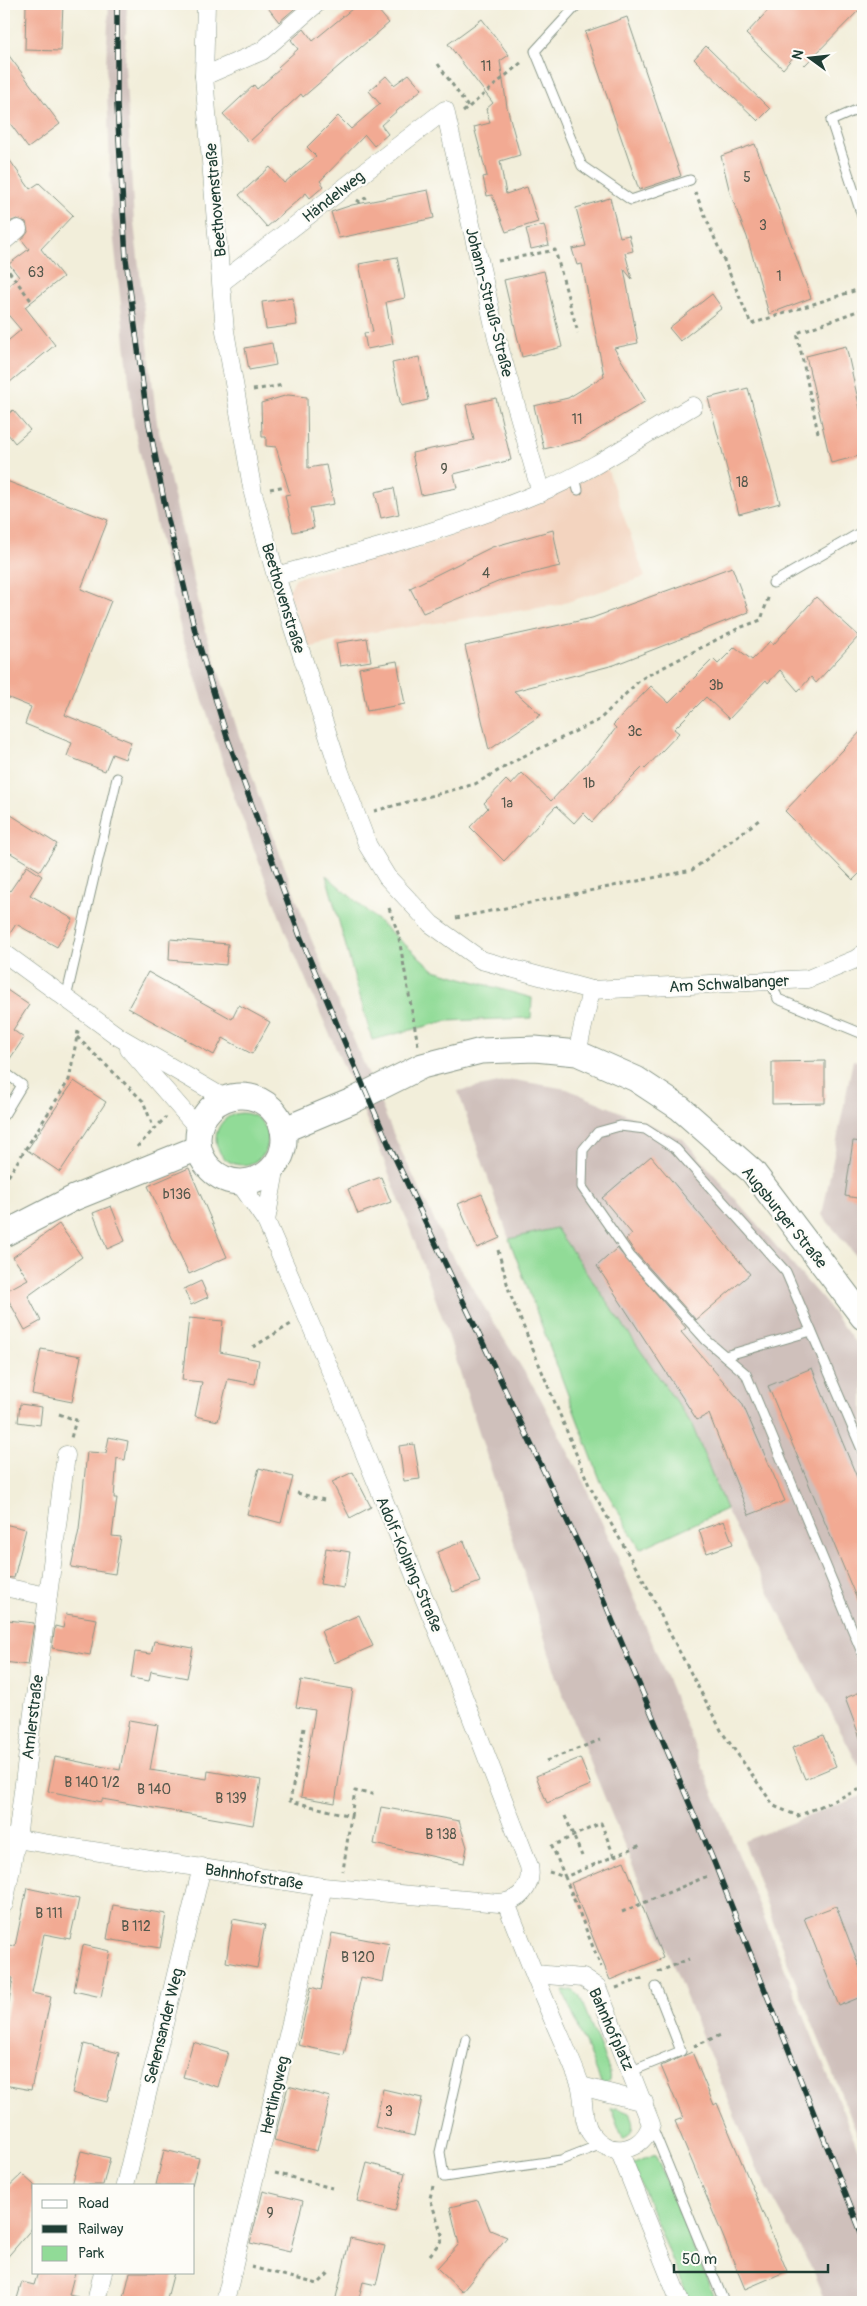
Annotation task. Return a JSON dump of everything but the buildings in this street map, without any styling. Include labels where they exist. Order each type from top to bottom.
[{"type":"main road","name":"Augsburger Straße","points":[[280,1122],[352,1101],[422,1066],[482,1052],[535,1049],[577,1053],[636,1079],[680,1108],[753,1172],[863,1317]]},
{"type":"main road","points":[[244,1095],[253,1097],[262,1101],[280,1122],[284,1142],[276,1165],[266,1174],[253,1180],[239,1182],[216,1175],[205,1163],[198,1138],[208,1110],[224,1098],[244,1095]]},
{"type":"main road","points":[[4,1234],[74,1198],[140,1171],[198,1138]]},
{"type":"street","name":"Beethovenstraße","points":[[206,4],[204,76],[226,331],[253,493],[276,576],[356,816],[368,846],[387,877],[431,924],[481,960],[590,990]]},
{"type":"street","points":[[204,76],[262,51],[316,4]]},
{"type":"street","name":"Händelweg","points":[[222,282],[446,118]]},
{"type":"street","name":"Johann-Strauß-Straße","points":[[446,118],[497,339],[541,492]]},
{"type":"street","points":[[4,241],[18,229]]},
{"type":"street","points":[[276,576],[465,520],[541,492],[576,483],[693,406]]},
{"type":"street","points":[[4,953],[119,1037],[224,1098]]},
{"type":"street","name":"Am Schwalbanger","points":[[590,990],[808,979],[856,959],[863,954]]},
{"type":"street","points":[[577,1053],[590,990]]},
{"type":"street","points":[[119,1037],[178,1105],[198,1138]]},
{"type":"street","points":[[266,1221],[276,1165]]},
{"type":"street","name":"Adolf-Kolping-Straße","points":[[239,1182],[266,1221],[306,1315],[445,1648],[529,1866],[530,1879],[525,1891],[520,1896],[506,1903]]},
{"type":"street","name":"Amlerstraße","points":[[4,1904],[10,1837],[47,1596],[66,1455]]},
{"type":"street","points":[[4,1587],[47,1596]]},
{"type":"street","name":"Bahnhofstraße","points":[[10,1837],[323,1887],[506,1903]]},
{"type":"street","name":"Sehensander Weg","points":[[124,2184],[202,1867]]},
{"type":"street","name":"Hertlingweg","points":[[225,2302],[323,1887]]},
{"type":"street","points":[[506,1903],[581,2086],[586,2120],[592,2135],[602,2144],[619,2150],[636,2146],[648,2132],[651,2124]]},
{"type":"street","name":"Bahnhofplatz","points":[[534,1974],[583,1978],[597,1987],[632,2071],[651,2124]]},
{"type":"street","name":"Bahnhofplatz","points":[[581,2086],[644,2102]]},
{"type":"street","points":[[619,2150],[680,2302]]},
{"type":"street","points":[[96,2302],[103,2274]]},
{"type":"lane","points":[[578,4],[535,51],[582,166],[630,200],[690,180]]},
{"type":"lane","points":[[863,107],[831,120],[863,219]]},
{"type":"lane","points":[[773,583],[863,531]]},
{"type":"lane","points":[[66,998],[117,778]]},
{"type":"lane","points":[[771,982],[778,999],[863,1034]]},
{"type":"lane","points":[[4,1072],[22,1085],[4,1115]]},
{"type":"lane","points":[[863,1452],[786,1272],[676,1149],[645,1130],[620,1126],[598,1132],[583,1150],[582,1187],[630,1256],[706,1340],[746,1374],[863,1654]]},
{"type":"lane","points":[[725,1356],[811,1331]]},
{"type":"lane","points":[[632,2071],[682,2051],[656,1987]]},
{"type":"lane","points":[[466,2039],[440,2152],[444,2177],[561,2160],[602,2144]]},
{"type":"lane","points":[[651,2124],[724,2302]]},
{"type":"lane","points":[[719,2290],[731,2302]]},
{"type":"path","points":[[446,118],[468,107],[535,51]]},
{"type":"path","points":[[438,64],[468,107]]},
{"type":"path","points":[[690,180],[751,324],[863,288]]},
{"type":"path","points":[[480,264],[555,250],[578,333]]},
{"type":"path","points":[[4,264],[33,303]]},
{"type":"path","points":[[818,433],[797,333],[863,309]]},
{"type":"path","points":[[235,393],[284,385]]},
{"type":"path","points":[[356,816],[475,784],[524,756],[599,720],[641,679],[739,628],[761,620],[773,583]]},
{"type":"path","points":[[431,924],[692,870],[759,820]]},
{"type":"path","points":[[387,877],[388,904],[398,933],[422,1066]]},
{"type":"path","points":[[4,1183],[69,1080],[83,1010]]},
{"type":"path","points":[[77,1037],[143,1101],[154,1129]]},
{"type":"path","points":[[140,1171],[135,1149],[178,1105]]},
{"type":"path","points":[[498,1250],[510,1294],[589,1485],[650,1592],[722,1732],[774,1806],[798,1816],[863,1788]]},
{"type":"path","points":[[253,1347],[306,1315]]},
{"type":"path","points":[[59,1414],[76,1420],[66,1455]]},
{"type":"path","points":[[297,1493],[324,1500]]},
{"type":"path","points":[[304,1728],[290,1802],[350,1816]]},
{"type":"path","points":[[546,1761],[600,1740]]},
{"type":"path","points":[[340,1889],[355,1791],[377,1795]]},
{"type":"path","points":[[565,1816],[582,1856]]},
{"type":"path","points":[[603,1972],[587,1927],[552,1846],[601,1823],[614,1856]]},
{"type":"path","points":[[529,1866],[565,1877],[643,1844]]},
{"type":"path","points":[[622,1912],[710,1876]]},
{"type":"path","points":[[610,1990],[651,1976],[690,1959]]},
{"type":"path","points":[[682,2051],[721,2035]]},
{"type":"path","points":[[430,2255],[443,2238],[430,2198],[440,2152]]},
{"type":"path","points":[[256,2168],[332,2188]]},
{"type":"path","points":[[234,2263],[318,2284],[329,2273]]},
{"type":"shaded area","points":[[109,4],[127,4],[125,65],[134,223],[157,423],[205,629],[257,791],[310,936],[396,1140],[447,1247],[540,1397],[583,1481],[618,1558],[863,2161],[863,2302],[825,2302],[813,2271],[756,2168],[562,1693],[445,1325],[403,1210],[379,1148],[289,941],[234,797],[182,635],[134,427],[112,221],[106,63]]},
{"type":"shaded area","points":[[607,468],[645,577],[558,605],[367,633],[308,648],[288,592],[296,578],[417,548],[539,503]]},
{"type":"shaded area","points":[[853,1060],[863,1062],[863,1264],[822,1215]]},
{"type":"shaded area","points":[[514,1080],[567,1089],[683,1139],[824,1301],[863,1353],[863,1762],[858,1765],[726,1509],[692,1425],[556,1228],[509,1239],[458,1091]]},
{"type":"shaded area","points":[[863,1795],[863,2148],[787,1961],[744,1841]]},
{"type":"green space","points":[[326,875],[434,970],[532,998],[531,1018],[446,1021],[372,1040]]},
{"type":"green space","points":[[242,1113],[252,1115],[260,1121],[266,1129],[268,1139],[266,1149],[260,1157],[252,1163],[242,1165],[232,1163],[224,1157],[218,1149],[216,1139],[218,1129],[224,1121],[232,1115]]},
{"type":"green space","points":[[556,1228],[692,1425],[726,1509],[640,1549],[601,1482],[509,1239]]},
{"type":"green space","points":[[572,1990],[579,1995],[610,2072],[609,2081],[603,2087],[563,1991]]},
{"type":"green space","points":[[617,2108],[629,2113],[633,2124],[631,2131],[623,2140],[611,2109]]},
{"type":"green space","points":[[655,2154],[716,2302],[690,2302],[632,2164]]},
{"type":"railway","points":[[117,4],[117,105],[126,259],[146,409],[167,516],[195,631],[227,737],[300,936],[344,1041],[388,1143],[594,1577],[714,1862],[863,2237]]}]
